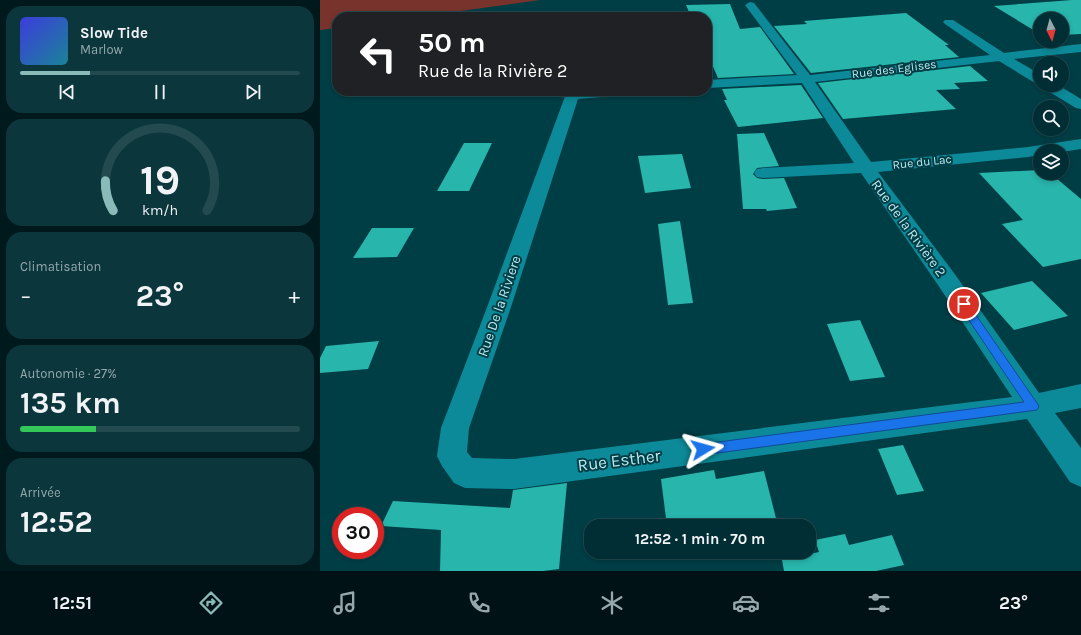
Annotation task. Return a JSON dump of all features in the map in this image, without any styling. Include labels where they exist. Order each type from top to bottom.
[{"type":"street","name":"Rue de la Rivière 2","points":[[750,4],[806,79],[866,168],[946,279],[1033,406],[1081,472]]},
{"type":"street","points":[[949,22],[1033,76]]},
{"type":"street","name":"Rue des Eglises","points":[[712,84],[806,79],[1081,48]]},
{"type":"street","points":[[1060,92],[1081,105]]},
{"type":"street","name":"Rue De la Riviere","points":[[514,474],[465,473],[452,456],[455,428],[498,310],[572,96]]},
{"type":"street","name":"Rue du Lac","points":[[763,173],[866,168],[1028,152],[1081,144]]},
{"type":"street","name":"Rue Esther","points":[[514,474],[1033,406],[1081,396]]},
{"type":"shaded area","points":[[320,0],[540,0],[453,12],[332,12],[332,29],[320,30]]},
{"type":"building","points":[[1081,0],[1081,34],[1069,35],[1069,12],[1033,12],[1033,30],[994,6]]},
{"type":"building","points":[[730,4],[740,29],[760,27],[794,74],[718,78],[712,64],[712,12],[689,12],[686,5]]},
{"type":"building","points":[[906,13],[949,45],[945,45],[959,57],[811,73],[774,26],[807,24],[804,21]]},
{"type":"building","points":[[970,66],[988,81],[954,83],[960,89],[936,90],[956,109],[843,119],[818,83]]},
{"type":"building","points":[[801,85],[823,118],[738,127],[724,100],[727,100],[722,89]]},
{"type":"building","points":[[764,133],[779,166],[757,168],[753,174],[757,178],[763,179],[784,178],[797,208],[767,211],[766,209],[743,209],[737,134]]},
{"type":"building","points":[[464,143],[492,143],[469,191],[437,191]]},
{"type":"building","points":[[682,154],[691,188],[645,193],[638,156]]},
{"type":"building","points":[[1033,170],[1033,180],[1058,180],[1081,199],[1081,259],[1043,267],[1002,224],[1023,220],[979,173]]},
{"type":"building","points":[[680,221],[693,303],[668,305],[658,224]]},
{"type":"building","points":[[372,228],[414,228],[397,257],[353,258]]},
{"type":"building","points":[[1032,281],[1068,316],[1014,330],[981,293]]},
{"type":"building","points":[[860,320],[885,377],[850,381],[827,324]]},
{"type":"building","points":[[379,341],[368,369],[320,373],[320,358],[326,346]]},
{"type":"building","points":[[903,445],[924,491],[897,495],[878,449]]},
{"type":"building","points":[[714,470],[716,479],[764,471],[776,519],[666,519],[661,479]]},
{"type":"building","points":[[567,483],[559,569],[543,571],[440,571],[441,530],[384,526],[384,520],[393,501],[510,508],[513,490]]},
{"type":"building","points":[[845,534],[849,545],[892,535],[904,565],[876,571],[784,571],[782,560],[816,559],[816,553],[819,552],[816,540]]},
{"type":"route","points":[[703,449],[1033,406],[964,304]]}]
